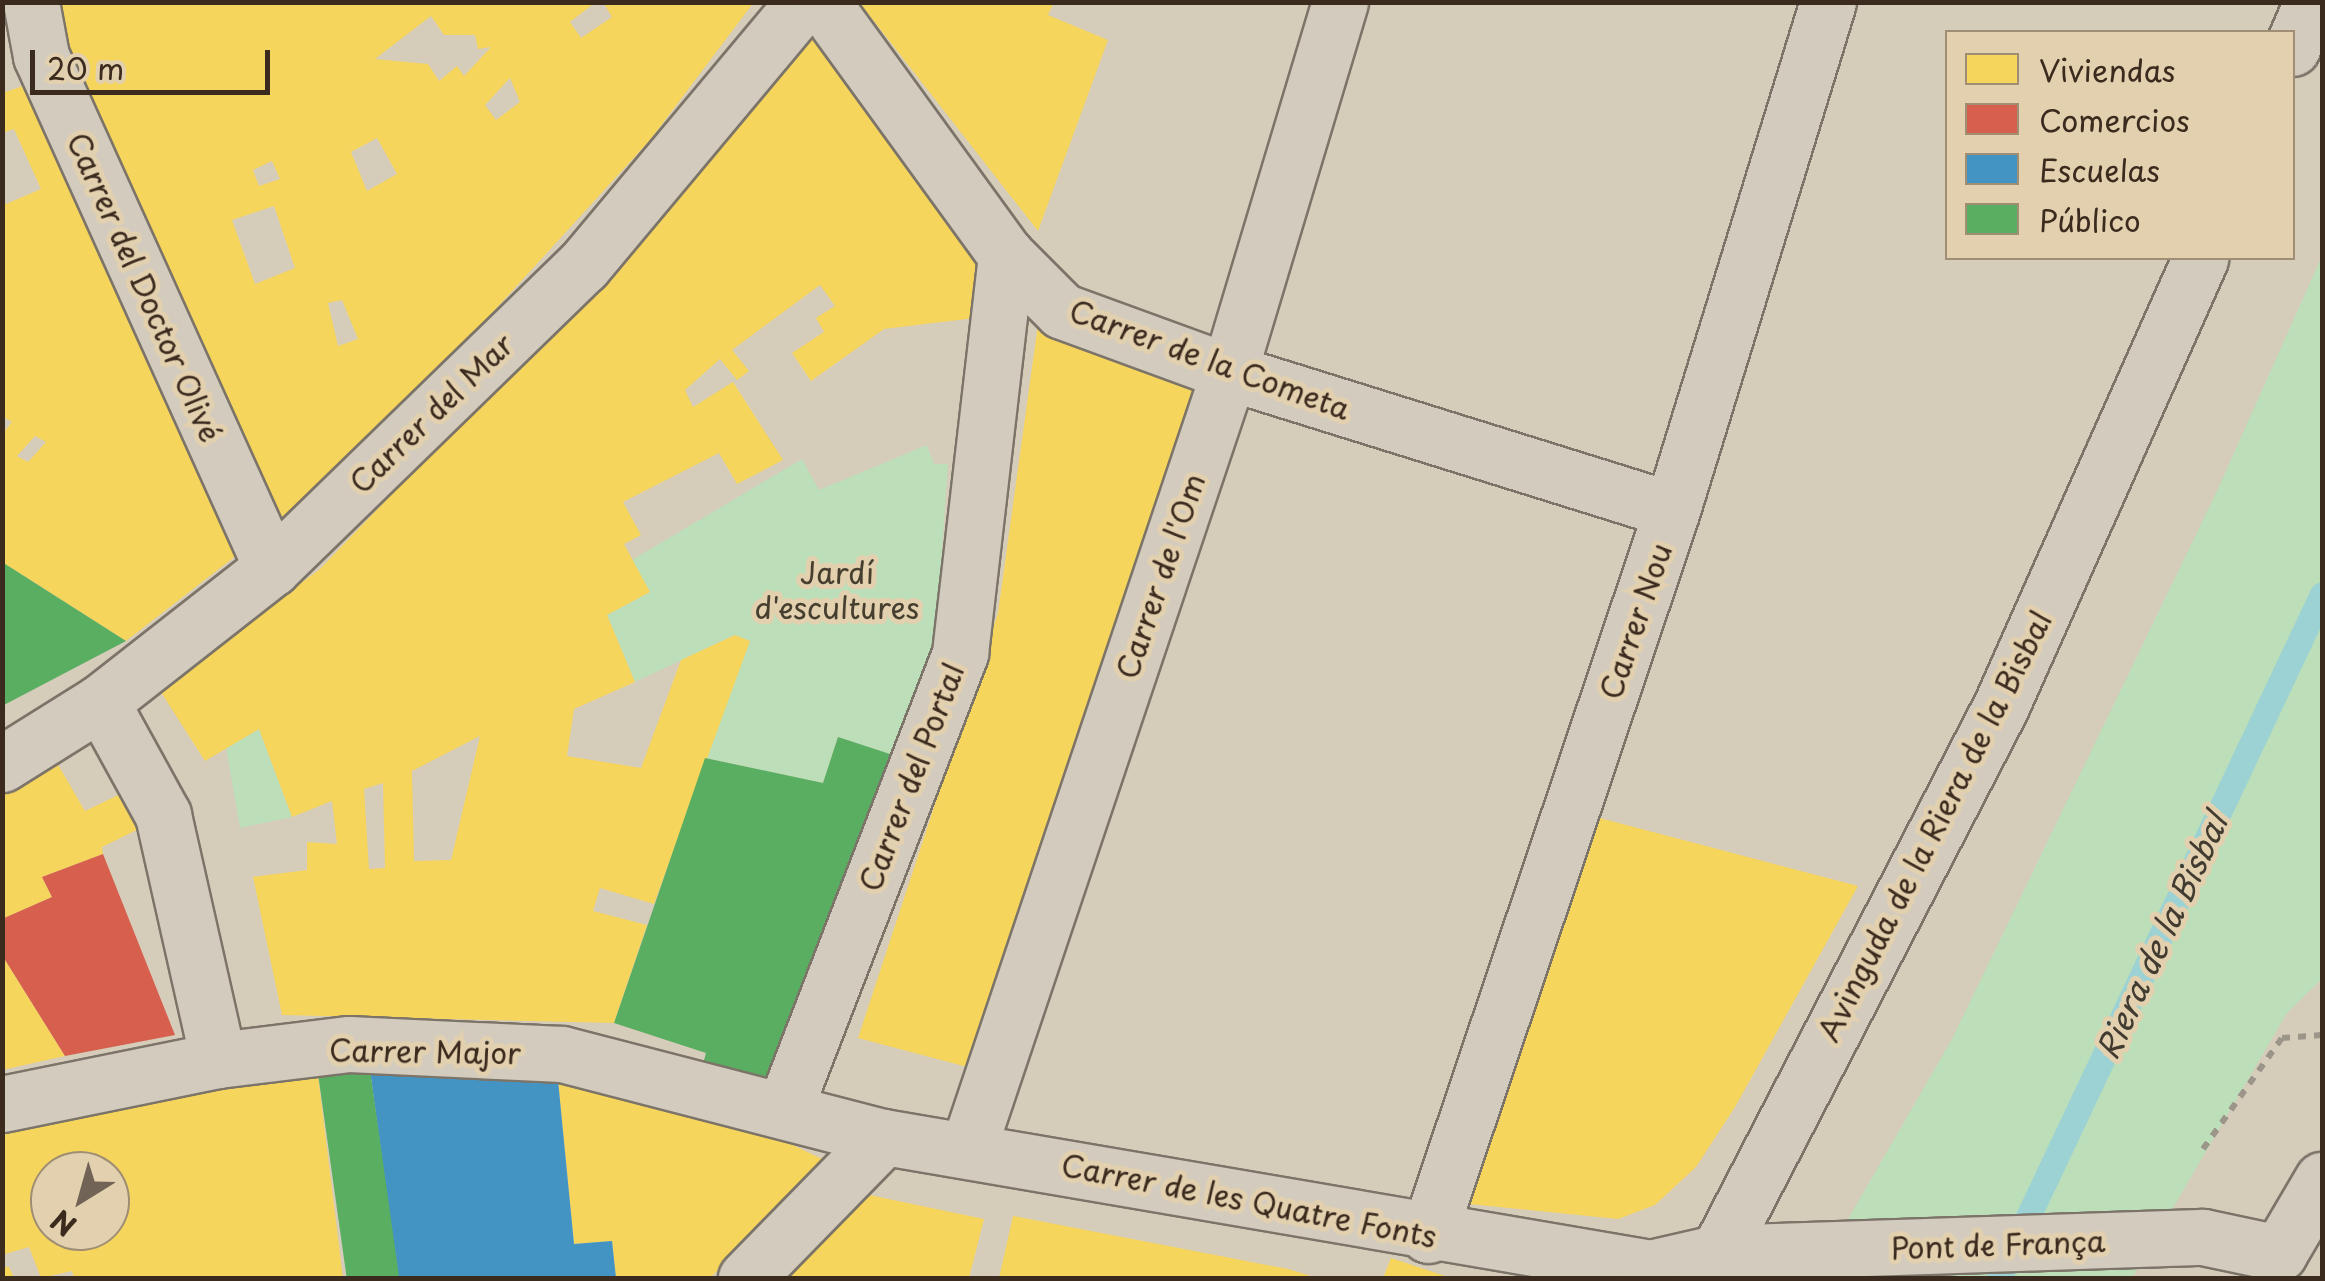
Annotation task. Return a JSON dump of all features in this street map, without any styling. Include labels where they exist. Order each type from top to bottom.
[{"type":"street","name":"Carrer del Doctor Olivé","points":[[30,2],[22,63],[272,568]]},
{"type":"street","name":"Carrer del Mar","points":[[2,764],[101,702],[272,568],[583,266],[804,2]]},
{"type":"street","name":"Carrer de la Cometa","points":[[822,2],[1006,256],[1062,311],[1229,372],[1672,510]]},
{"type":"street","name":"Carrer de l'Om","points":[[969,1146],[1229,372],[1340,2]]},
{"type":"street","name":"Carrer Nou","points":[[1428,1235],[1672,510],[1828,2]]},
{"type":"street","points":[[2295,41],[2312,2]]},
{"type":"street","name":"Carrer del Portal","points":[[785,1108],[960,653],[1006,256]]},
{"type":"street","name":"Avinguda de la Riera de la Bisbal","points":[[1710,1266],[2001,706],[2199,260]]},
{"type":"street","points":[[101,702],[151,798],[218,1060]]},
{"type":"street","name":"Carrer Major","points":[[2,1104],[218,1060],[349,1044],[562,1054],[785,1108]]},
{"type":"street","name":"Carrer de les Quatre Fonts","points":[[785,1108],[884,1137],[969,1146],[1428,1235],[1650,1268],[1710,1266]]},
{"type":"street","points":[[746,1278],[884,1137]]},
{"type":"street","points":[[2284,1266],[2322,1180]]},
{"type":"street","name":"Pont de França","points":[[1710,1266],[1773,1252],[2203,1237],[2284,1266]]},
{"type":"path","points":[[2203,1149],[2282,1038],[2322,1035]]},
{"type":"green space","points":[[2322,256],[2322,979],[2287,1013],[2132,1278],[1814,1278],[1952,1039],[2216,493]]},
{"type":"green space","name":"Jardí d'escultures","points":[[927,445],[934,464],[948,464],[935,651],[896,756],[838,737],[823,783],[705,758],[750,641],[735,635],[635,682],[607,615],[650,592],[632,560],[802,459],[819,490]]},
{"type":"green space","points":[[259,729],[292,817],[240,828],[226,748]]},
{"type":"building: Viviendas","points":[[54,2],[596,2],[570,22],[581,38],[612,17],[603,2],[754,2],[650,140],[428,383],[366,449],[273,524],[61,52]],"holes":[[[431,16],[444,35],[475,35],[478,49],[491,47],[464,76],[457,66],[439,81],[428,64],[375,59]],[[510,78],[520,102],[496,120],[485,105]],[[377,138],[397,174],[367,191],[351,152]],[[272,161],[280,179],[259,186],[253,170]],[[274,206],[295,268],[255,284],[232,220]],[[342,300],[358,339],[338,346],[328,303]]]},
{"type":"building: Viviendas","points":[[859,2],[1054,2],[1048,15],[1108,40],[1038,231]]},
{"type":"building: Viviendas","points":[[823,27],[981,238],[975,318],[884,329],[811,381],[792,353],[824,332],[816,318],[835,306],[820,285],[732,350],[749,371],[737,380],[720,359],[685,390],[693,407],[733,382],[783,460],[737,484],[719,453],[623,502],[641,535],[624,544],[650,592],[607,615],[635,682],[574,709],[567,756],[641,768],[681,660],[735,635],[750,641],[654,904],[600,888],[593,911],[647,925],[614,1023],[282,1015],[253,877],[307,870],[307,842],[337,844],[332,801],[292,817],[259,729],[205,761],[157,686],[319,570],[523,358]],"holes":[[[480,736],[451,860],[414,861],[412,771]],[[383,783],[385,868],[369,869],[364,789]]]},
{"type":"building: Viviendas","points":[[35,82],[246,548],[126,641],[2,562],[2,434],[12,422],[2,416],[2,197],[6,204],[41,189],[14,129],[2,133],[2,93]],"holes":[[[35,436],[46,442],[28,462],[17,456]]]},
{"type":"building: Viviendas","points":[[1038,324],[1201,376],[975,1069],[858,1038],[998,613]]},
{"type":"building: Viviendas","points":[[53,756],[85,811],[133,788],[153,822],[102,847],[103,854],[42,877],[52,897],[2,919],[2,791]]},
{"type":"building: Viviendas","points":[[1592,816],[1858,886],[1735,1107],[1696,1167],[1655,1205],[1618,1219],[1449,1202]]},
{"type":"building: Viviendas","points":[[2,955],[65,1056],[2,1070]]},
{"type":"building: Viviendas","points":[[557,1070],[762,1130],[828,1162],[710,1278],[616,1278],[612,1241],[574,1244]]},
{"type":"building: Viviendas","points":[[318,1076],[343,1278],[74,1278],[72,1271],[41,1278],[31,1251],[130,1251],[130,1151],[30,1151],[30,1250],[2,1255],[2,1118],[99,1100]]},
{"type":"building: Viviendas","points":[[850,1191],[984,1219],[969,1278],[776,1278]]},
{"type":"building: Viviendas","points":[[1013,1216],[1288,1269],[1317,1278],[999,1278]]},
{"type":"building: Viviendas","points":[[1391,1258],[1451,1278],[1383,1278]]},
{"type":"building: Viviendas","points":[[2,1267],[9,1267],[14,1278],[2,1278]]},
{"type":"building: Comercios","points":[[103,854],[175,1035],[65,1056],[2,955],[2,919],[52,897],[42,877]]},
{"type":"building: Escuelas","points":[[370,1070],[557,1070],[574,1244],[612,1241],[616,1278],[398,1278]]},
{"type":"building: Público","points":[[2,562],[126,641],[2,706]]},
{"type":"building: Público","points":[[838,737],[896,756],[762,1130],[692,1103],[706,1053],[614,1023],[705,758],[823,783]]},
{"type":"building: Público","points":[[370,1070],[399,1278],[347,1278],[319,1077]]},
{"type":"waterway","name":"Riera de la Bisbal","points":[[1999,1278],[2322,594]]}]
